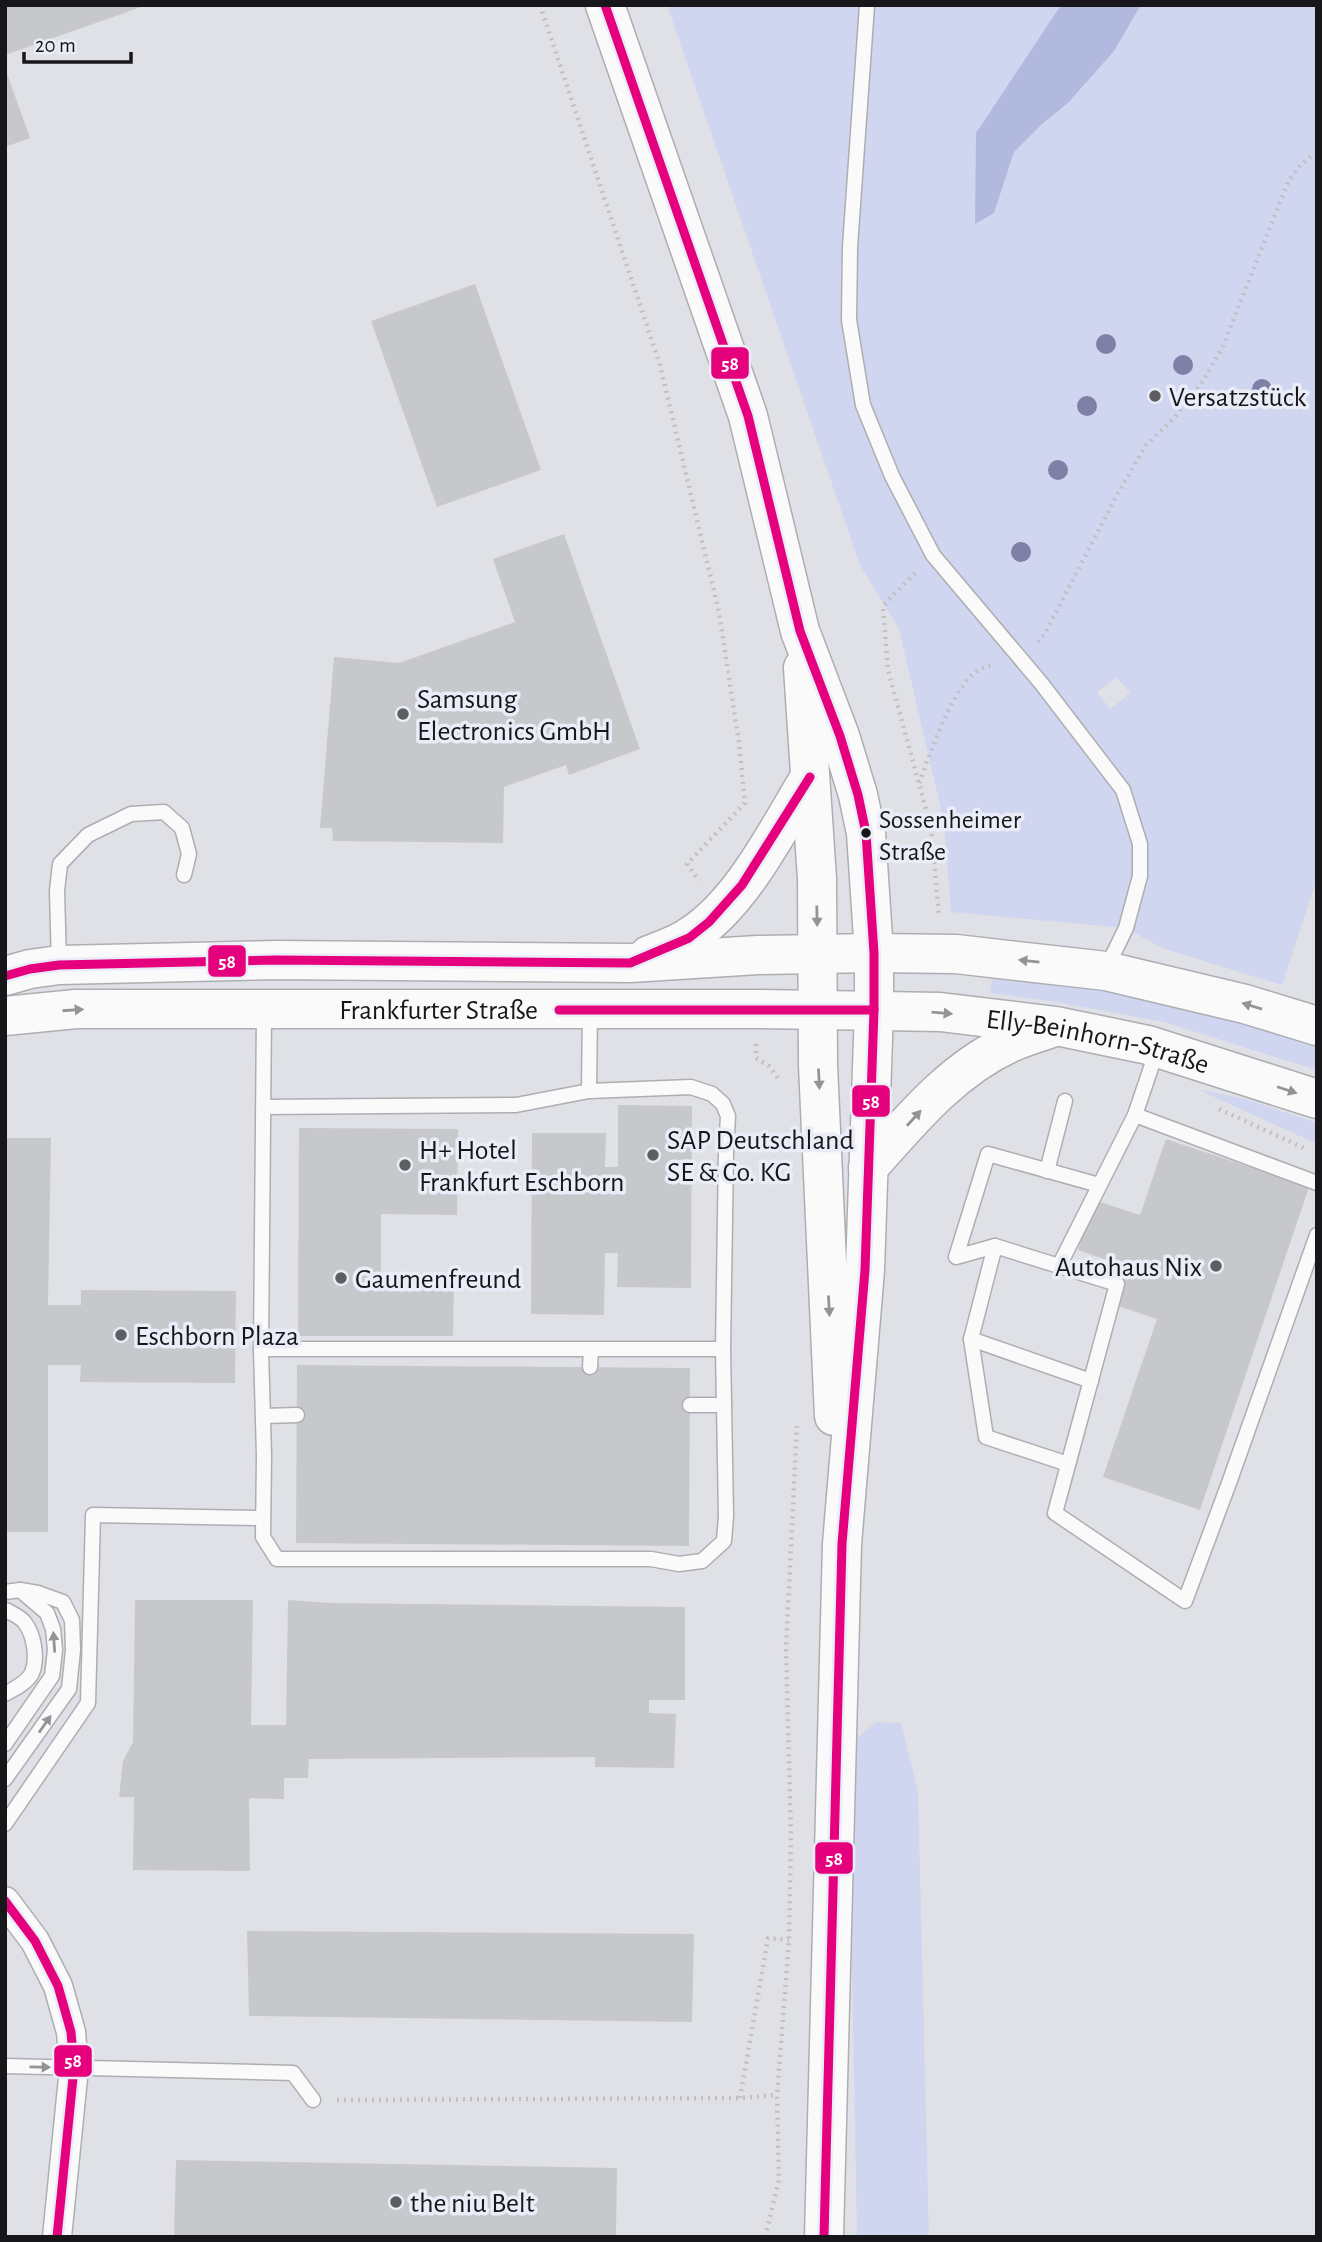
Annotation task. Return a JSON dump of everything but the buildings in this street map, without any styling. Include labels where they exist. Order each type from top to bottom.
[{"type":"street","points":[[605,5],[748,416],[800,631],[840,736],[858,795],[866,833],[874,953],[874,1010],[863,1310],[842,1544],[824,2237]]},
{"type":"street","points":[[800,631],[817,879],[818,1065],[842,1544]]},
{"type":"street","points":[[630,963],[688,938],[709,922],[762,855],[810,777]]},
{"type":"street","points":[[874,953],[942,954],[1032,961],[1106,971],[1245,1004],[1317,1026]]},
{"type":"street","name":"Frankfurter Straße","points":[[5,976],[59,965],[276,960],[630,963],[874,953]]},
{"type":"street","name":"Frankfurter Straße","points":[[5,1016],[76,1009],[874,1010]]},
{"type":"street","name":"Elly-Beinhorn-Straße","points":[[874,1010],[940,1012],[1056,1026],[1158,1049],[1317,1099]]},
{"type":"street","points":[[868,1168],[927,1103],[953,1079],[1010,1043],[1056,1026]]},
{"type":"street","points":[[5,1901],[35,1941],[58,1986],[71,2032],[74,2068],[57,2237]]},
{"type":"lane","points":[[867,5],[850,247],[849,320],[863,405],[892,476],[933,555],[1023,661],[1123,790],[1140,844],[1140,876],[1126,928],[1106,971]]},
{"type":"lane","points":[[59,965],[57,891],[60,864],[88,835],[131,814],[164,812],[182,828],[189,854],[184,875]]},
{"type":"lane","points":[[264,1010],[261,1349],[264,1416],[263,1537],[277,1559],[652,1559],[679,1564],[702,1561],[724,1541],[726,1516],[723,1349],[728,1116],[723,1104],[712,1094],[691,1087],[589,1091],[516,1105],[264,1107]]},
{"type":"lane","points":[[589,1091],[590,1010]]},
{"type":"lane","points":[[1059,1265],[1135,1115],[1158,1049]]},
{"type":"lane","points":[[1047,1171],[1065,1101]]},
{"type":"lane","points":[[1135,1115],[1317,1184]]},
{"type":"lane","points":[[1099,1185],[988,1154],[956,1256],[995,1246],[1117,1284],[1055,1513],[1185,1601],[1317,1235]]},
{"type":"lane","points":[[995,1246],[971,1339],[986,1437],[1068,1464]]},
{"type":"lane","points":[[971,1339],[1091,1381]]},
{"type":"lane","points":[[261,1349],[723,1349]]},
{"type":"lane","points":[[590,1367],[591,1350]]},
{"type":"lane","points":[[690,1405],[724,1405]]},
{"type":"lane","points":[[264,1416],[296,1415]]},
{"type":"lane","points":[[5,1824],[88,1703],[93,1515],[264,1518]]},
{"type":"lane","points":[[5,1744],[52,1676],[55,1650],[53,1629],[47,1613],[13,1591]]},
{"type":"lane","points":[[5,1779],[69,1689],[73,1650],[72,1620],[63,1602],[38,1593],[13,1591]]},
{"type":"lane","points":[[5,1694],[22,1684],[32,1673],[34,1657],[32,1634],[24,1620],[6,1610]]},
{"type":"lane","points":[[5,2066],[293,2073],[313,2100]]},
{"type":"path","points":[[540,5],[660,365],[719,612],[745,803],[687,864],[700,884],[728,901]]},
{"type":"path","points":[[919,783],[950,706],[973,674],[984,667],[1003,662],[1023,661],[1044,635],[1116,495],[1146,445],[1189,399],[1223,346],[1289,182],[1301,164],[1317,152]]},
{"type":"path","points":[[933,555],[883,606],[888,670],[931,828],[942,954]]},
{"type":"path","points":[[757,1009],[756,1058],[769,1066],[786,1090]]},
{"type":"path","points":[[1217,1108],[1317,1154]]},
{"type":"path","points":[[765,2237],[779,2180],[777,2095],[789,1940],[791,1835],[786,1648],[797,1418]]},
{"type":"path","points":[[740,2098],[768,1938],[789,1940]]},
{"type":"path","points":[[313,2100],[740,2098],[777,2095]]},
{"type":"shaded area","points":[[667,5],[1061,5],[976,133],[994,213],[1014,152],[1068,103],[1114,51],[1141,5],[1317,5],[1317,879],[1282,985],[1162,948],[1126,928],[951,912],[944,822],[899,629],[860,565]],"holes":[[[1117,677],[1130,693],[1110,709],[1097,692]]]},
{"type":"shaded area","points":[[1061,5],[1141,5],[1114,51],[1068,103],[1014,152],[994,213],[975,224],[976,133]]},
{"type":"shaded area","points":[[993,973],[1113,990],[1252,1026],[1317,1046],[1317,1070],[1164,1022],[990,993]]},
{"type":"shaded area","points":[[1197,1089],[1245,1099],[1317,1123],[1317,1144]]},
{"type":"shaded area","points":[[876,1722],[901,1723],[918,1791],[929,2237],[857,2237],[851,1912],[856,1739]]},
{"type":"transit line","name":"58","points":[[605,5],[748,416],[800,631],[840,736],[858,795],[866,833],[874,953],[874,1010],[865,1270],[842,1544],[824,2237]]},
{"type":"transit line","name":"58","points":[[5,976],[59,965],[276,960],[630,963],[689,938],[709,922],[742,885],[810,777]]},
{"type":"transit line","name":"58","points":[[559,1010],[874,1010]]},
{"type":"transit line","name":"58","points":[[5,1901],[35,1941],[58,1986],[71,2032],[74,2068],[57,2237]]},
{"type":"place","name":"Versatzstück","points":[[1155,396]]},
{"type":"place","name":"Samsung Electronics GmbH","points":[[403,714]]},
{"type":"place","name":"Sossenheimer Straße","points":[[866,833]]},
{"type":"place","name":"SAP Deutschland SE & Co. KG","points":[[653,1155]]},
{"type":"place","name":"H+ Hotel Frankfurt Eschborn","points":[[405,1165]]},
{"type":"place","name":"Autohaus Nix","points":[[1216,1266]]},
{"type":"place","name":"Gaumenfreund","points":[[341,1278]]},
{"type":"place","name":"Eschborn Plaza","points":[[121,1335]]},
{"type":"place","name":"the niu Belt","points":[[396,2202]]}]
